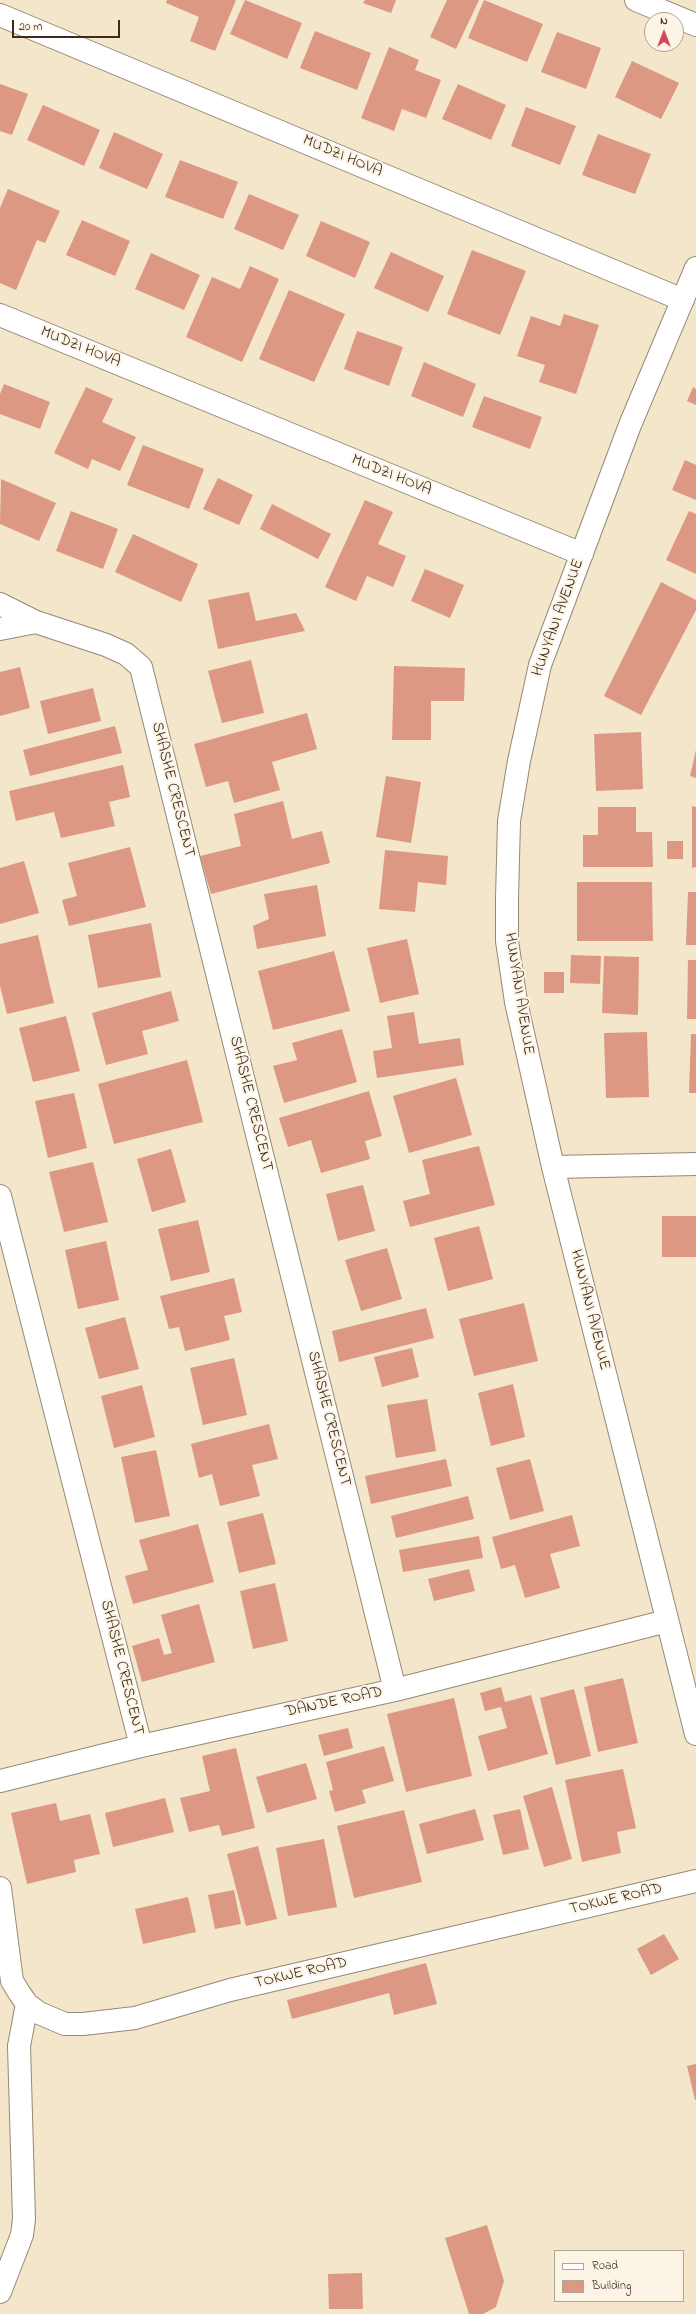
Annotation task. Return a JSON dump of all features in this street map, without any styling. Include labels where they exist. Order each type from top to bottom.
[{"type":"street","points":[[636,0],[696,25]]},
{"type":"street","name":"MUDZI HOVA","points":[[0,15],[683,300]]},
{"type":"street","name":"HUNYANI AVENUE","points":[[696,268],[630,425],[540,665],[519,761],[509,821],[507,941],[516,1002],[553,1167],[696,1734]]},
{"type":"street","name":"MUDZI HOVA","points":[[0,315],[582,554]]},
{"type":"street","points":[[0,604],[36,622]]},
{"type":"street","name":"SHASHE CRESCENT","points":[[0,629],[36,622],[106,645],[126,654],[141,667],[395,1690]]},
{"type":"street","points":[[553,1167],[696,1164]]},
{"type":"street","name":"SHASHE CRESCENT","points":[[0,1196],[141,1746]]},
{"type":"street","name":"DANDE ROAD","points":[[0,1781],[141,1746],[395,1690],[667,1620]]},
{"type":"street","name":"TOKWE ROAD","points":[[0,1888],[12,1981],[27,2004],[39,2013],[65,2024],[101,2023],[136,2018],[230,1990],[696,1881]]},
{"type":"street","points":[[0,2292],[22,2235],[24,2219],[19,2046],[27,2004]]},
{"type":"building","points":[[167,0],[236,0],[215,51],[190,41],[199,17],[166,3]]},
{"type":"building","points":[[245,0],[302,23],[287,59],[230,34]]},
{"type":"building","points":[[365,0],[396,0],[391,13],[363,3]]},
{"type":"building","points":[[447,0],[479,0],[456,49],[430,37]]},
{"type":"building","points":[[484,0],[543,24],[527,62],[468,38]]},
{"type":"building","points":[[315,31],[371,53],[357,90],[300,68]]},
{"type":"building","points":[[557,32],[601,48],[586,89],[541,72]]},
{"type":"building","points":[[389,47],[419,60],[415,70],[441,80],[426,118],[402,109],[394,131],[361,118]]},
{"type":"building","points":[[632,61],[679,83],[661,119],[615,97]]},
{"type":"building","points":[[0,84],[28,94],[12,135],[0,131]]},
{"type":"building","points":[[458,84],[506,105],[491,140],[442,119]]},
{"type":"building","points":[[43,105],[100,130],[84,166],[27,140]]},
{"type":"building","points":[[526,107],[576,126],[560,165],[511,146]]},
{"type":"building","points":[[114,132],[163,154],[147,189],[99,168]]},
{"type":"building","points":[[598,134],[651,154],[635,194],[582,175]]},
{"type":"building","points":[[180,160],[238,182],[223,219],[165,197]]},
{"type":"building","points":[[8,189],[60,211],[45,243],[37,240],[16,290],[0,283],[0,208]]},
{"type":"building","points":[[249,194],[299,215],[283,250],[234,229]]},
{"type":"building","points":[[82,220],[130,241],[115,276],[66,255]]},
{"type":"building","points":[[321,221],[370,242],[355,278],[306,256]]},
{"type":"building","points":[[472,250],[526,271],[500,335],[447,314]]},
{"type":"building","points":[[391,252],[444,276],[428,312],[374,288]]},
{"type":"building","points":[[151,253],[200,275],[184,310],[135,289]]},
{"type":"building","points":[[250,266],[279,279],[242,362],[186,337],[212,277],[240,289]]},
{"type":"building","points":[[289,290],[345,314],[314,382],[259,359]]},
{"type":"building","points":[[564,314],[599,325],[576,394],[539,382],[545,365],[517,356],[531,316],[560,326]]},
{"type":"building","points":[[357,331],[403,347],[389,386],[344,369]]},
{"type":"building","points":[[424,362],[476,384],[463,417],[411,396]]},
{"type":"building","points":[[4,384],[50,402],[40,429],[0,414],[0,394]]},
{"type":"building","points":[[86,387],[113,399],[102,422],[136,437],[120,471],[92,459],[88,469],[54,453]]},
{"type":"building","points":[[693,387],[696,389],[696,405],[687,401]]},
{"type":"building","points":[[484,396],[542,417],[530,449],[472,427]]},
{"type":"building","points":[[143,445],[204,469],[189,509],[127,485]]},
{"type":"building","points":[[685,460],[696,465],[696,500],[672,490]]},
{"type":"building","points":[[218,478],[253,495],[239,525],[203,509]]},
{"type":"building","points":[[1,479],[56,503],[39,541],[0,524]]},
{"type":"building","points":[[365,500],[393,512],[378,544],[406,556],[393,587],[367,576],[356,601],[325,587]]},
{"type":"building","points":[[272,504],[331,534],[318,559],[260,529]]},
{"type":"building","points":[[71,511],[118,529],[103,569],[56,551]]},
{"type":"building","points":[[689,511],[696,514],[696,574],[666,560]]},
{"type":"building","points":[[133,534],[198,564],[181,602],[115,572]]},
{"type":"building","points":[[425,569],[464,585],[450,618],[411,601]]},
{"type":"building","points":[[661,582],[696,600],[696,610],[641,715],[604,696]]},
{"type":"building","points":[[249,592],[256,621],[296,613],[305,631],[218,649],[208,600]]},
{"type":"building","points":[[251,660],[264,713],[222,723],[208,671]]},
{"type":"building","points":[[394,666],[465,668],[464,701],[431,701],[431,740],[392,740]]},
{"type":"building","points":[[20,667],[30,708],[0,716],[0,672]]},
{"type":"building","points":[[93,688],[101,721],[48,734],[40,701]]},
{"type":"building","points":[[307,713],[317,749],[272,762],[280,790],[234,803],[228,781],[206,787],[194,744]]},
{"type":"building","points":[[115,726],[122,753],[30,776],[23,750]]},
{"type":"building","points":[[641,732],[643,789],[596,791],[594,734]]},
{"type":"building","points":[[696,750],[696,778],[690,776]]},
{"type":"building","points":[[123,765],[130,797],[109,802],[115,826],[61,838],[54,812],[16,821],[9,791]]},
{"type":"building","points":[[386,776],[421,782],[411,843],[376,837]]},
{"type":"building","points":[[283,801],[292,839],[322,831],[330,863],[211,894],[200,856],[241,846],[234,814]]},
{"type":"building","points":[[692,806],[696,807],[696,867],[692,868]]},
{"type":"building","points":[[598,807],[636,807],[636,832],[652,832],[653,867],[583,867],[583,835],[598,835]]},
{"type":"building","points":[[667,841],[683,841],[683,859],[667,859]]},
{"type":"building","points":[[130,847],[146,907],[69,926],[62,900],[77,896],[68,863]]},
{"type":"building","points":[[385,850],[448,856],[446,885],[418,882],[415,912],[379,909]]},
{"type":"building","points":[[24,861],[39,913],[0,924],[0,868]]},
{"type":"building","points":[[577,882],[652,882],[653,941],[577,941]]},
{"type":"building","points":[[317,885],[326,936],[257,949],[253,926],[269,919],[264,894]]},
{"type":"building","points":[[688,892],[696,892],[696,945],[686,945]]},
{"type":"building","points":[[151,923],[161,977],[98,988],[88,935]]},
{"type":"building","points":[[38,935],[54,1003],[7,1014],[0,986],[0,944]]},
{"type":"building","points":[[407,939],[419,994],[380,1003],[367,948]]},
{"type":"building","points":[[334,951],[350,1011],[273,1030],[258,971]]},
{"type":"building","points":[[571,955],[601,956],[600,984],[570,983]]},
{"type":"building","points":[[604,956],[639,957],[638,1015],[602,1013]]},
{"type":"building","points":[[688,960],[696,960],[696,1019],[687,1019]]},
{"type":"building","points":[[544,972],[564,972],[564,993],[544,993]]},
{"type":"building","points":[[171,991],[179,1021],[142,1031],[148,1054],[106,1065],[92,1013]]},
{"type":"building","points":[[414,1012],[419,1044],[460,1038],[464,1065],[377,1078],[373,1051],[392,1048],[387,1016]]},
{"type":"building","points":[[66,1016],[80,1071],[33,1082],[19,1028]]},
{"type":"building","points":[[342,1029],[357,1082],[284,1103],[273,1066],[297,1060],[292,1043]]},
{"type":"building","points":[[647,1032],[649,1097],[606,1098],[604,1033]]},
{"type":"building","points":[[691,1034],[696,1034],[696,1093],[689,1093]]},
{"type":"building","points":[[187,1060],[203,1122],[114,1144],[98,1084]]},
{"type":"building","points":[[456,1078],[472,1135],[409,1153],[393,1096]]},
{"type":"building","points":[[369,1091],[382,1136],[365,1141],[370,1159],[321,1173],[311,1140],[288,1147],[279,1118]]},
{"type":"building","points":[[74,1093],[87,1148],[48,1158],[35,1101]]},
{"type":"building","points":[[479,1146],[495,1205],[410,1227],[403,1201],[430,1194],[422,1160]]},
{"type":"building","points":[[171,1149],[186,1202],[152,1212],[137,1159]]},
{"type":"building","points":[[93,1162],[108,1222],[64,1232],[49,1172]]},
{"type":"building","points":[[363,1185],[375,1231],[338,1241],[326,1194]]},
{"type":"building","points":[[662,1216],[696,1216],[696,1257],[662,1257]]},
{"type":"building","points":[[198,1220],[210,1272],[171,1281],[158,1229]]},
{"type":"building","points":[[479,1226],[493,1279],[448,1291],[434,1238]]},
{"type":"building","points":[[106,1241],[119,1300],[78,1309],[65,1250]]},
{"type":"building","points":[[387,1248],[402,1299],[361,1311],[345,1260]]},
{"type":"building","points":[[234,1278],[242,1312],[224,1316],[230,1340],[185,1351],[179,1327],[169,1329],[160,1296]]},
{"type":"building","points":[[524,1303],[538,1361],[474,1376],[459,1319]]},
{"type":"building","points":[[426,1308],[434,1338],[339,1362],[332,1331]]},
{"type":"building","points":[[125,1317],[139,1369],[99,1379],[85,1328]]},
{"type":"building","points":[[412,1348],[419,1377],[382,1387],[374,1357]]},
{"type":"building","points":[[234,1358],[247,1415],[203,1425],[190,1368]]},
{"type":"building","points":[[513,1384],[525,1437],[491,1446],[478,1393]]},
{"type":"building","points":[[142,1385],[155,1437],[114,1448],[101,1396]]},
{"type":"building","points":[[427,1399],[436,1451],[396,1458],[387,1405]]},
{"type":"building","points":[[269,1424],[278,1459],[252,1465],[260,1496],[220,1506],[212,1474],[199,1478],[191,1444]]},
{"type":"building","points":[[156,1450],[170,1516],[135,1523],[121,1457]]},
{"type":"building","points":[[446,1459],[452,1486],[371,1504],[365,1476]]},
{"type":"building","points":[[530,1459],[544,1511],[510,1520],[496,1468]]},
{"type":"building","points":[[468,1496],[474,1519],[396,1538],[391,1516]]},
{"type":"building","points":[[263,1513],[276,1564],[239,1573],[227,1522]]},
{"type":"building","points":[[572,1515],[580,1546],[550,1554],[560,1588],[525,1598],[515,1565],[501,1569],[492,1537]]},
{"type":"building","points":[[198,1524],[214,1582],[133,1604],[125,1576],[148,1570],[139,1540]]},
{"type":"building","points":[[479,1536],[483,1558],[403,1572],[399,1550]]},
{"type":"building","points":[[469,1569],[475,1591],[434,1601],[428,1579]]},
{"type":"building","points":[[275,1583],[288,1641],[253,1649],[240,1591]]},
{"type":"building","points":[[199,1604],[215,1662],[142,1682],[132,1646],[159,1638],[164,1655],[172,1653],[161,1615]]},
{"type":"building","points":[[623,1678],[638,1743],[598,1752],[584,1687]]},
{"type":"building","points":[[501,1687],[505,1702],[531,1695],[548,1754],[488,1771],[478,1736],[507,1728],[501,1707],[485,1711],[480,1693]]},
{"type":"building","points":[[574,1689],[591,1756],[556,1765],[540,1698]]},
{"type":"building","points":[[454,1698],[472,1776],[406,1792],[387,1714]]},
{"type":"building","points":[[348,1728],[353,1748],[324,1756],[318,1735]]},
{"type":"building","points":[[384,1746],[394,1781],[362,1790],[366,1803],[335,1812],[329,1791],[333,1790],[326,1762]]},
{"type":"building","points":[[236,1748],[255,1828],[222,1836],[219,1825],[189,1832],[180,1798],[210,1791],[202,1756]]},
{"type":"building","points":[[306,1763],[317,1799],[267,1813],[256,1777]]},
{"type":"building","points":[[623,1769],[636,1828],[617,1832],[621,1853],[582,1862],[565,1780]]},
{"type":"building","points":[[552,1787],[572,1859],[544,1867],[523,1796]]},
{"type":"building","points":[[165,1798],[174,1832],[113,1847],[105,1813]]},
{"type":"building","points":[[56,1803],[60,1821],[90,1814],[100,1854],[74,1860],[76,1872],[27,1884],[11,1813]]},
{"type":"building","points":[[475,1809],[484,1840],[427,1854],[419,1824]]},
{"type":"building","points":[[520,1809],[529,1849],[503,1855],[493,1815]]},
{"type":"building","points":[[404,1810],[422,1882],[354,1898],[337,1826]]},
{"type":"building","points":[[324,1839],[337,1907],[288,1916],[276,1848]]},
{"type":"building","points":[[258,1846],[277,1919],[246,1926],[227,1854]]},
{"type":"building","points":[[234,1890],[241,1924],[215,1929],[208,1895]]},
{"type":"building","points":[[188,1897],[196,1932],[143,1944],[135,1909]]},
{"type":"building","points":[[664,1934],[679,1959],[651,1975],[637,1949]]},
{"type":"building","points":[[426,1963],[437,2004],[394,2015],[389,1993],[292,2019],[287,2000]]},
{"type":"building","points":[[696,2064],[696,2100],[695,2100],[687,2066]]},
{"type":"building","points":[[487,2225],[504,2281],[496,2307],[483,2314],[469,2314],[445,2238]]},
{"type":"building","points":[[362,2273],[363,2309],[329,2309],[328,2274]]}]
